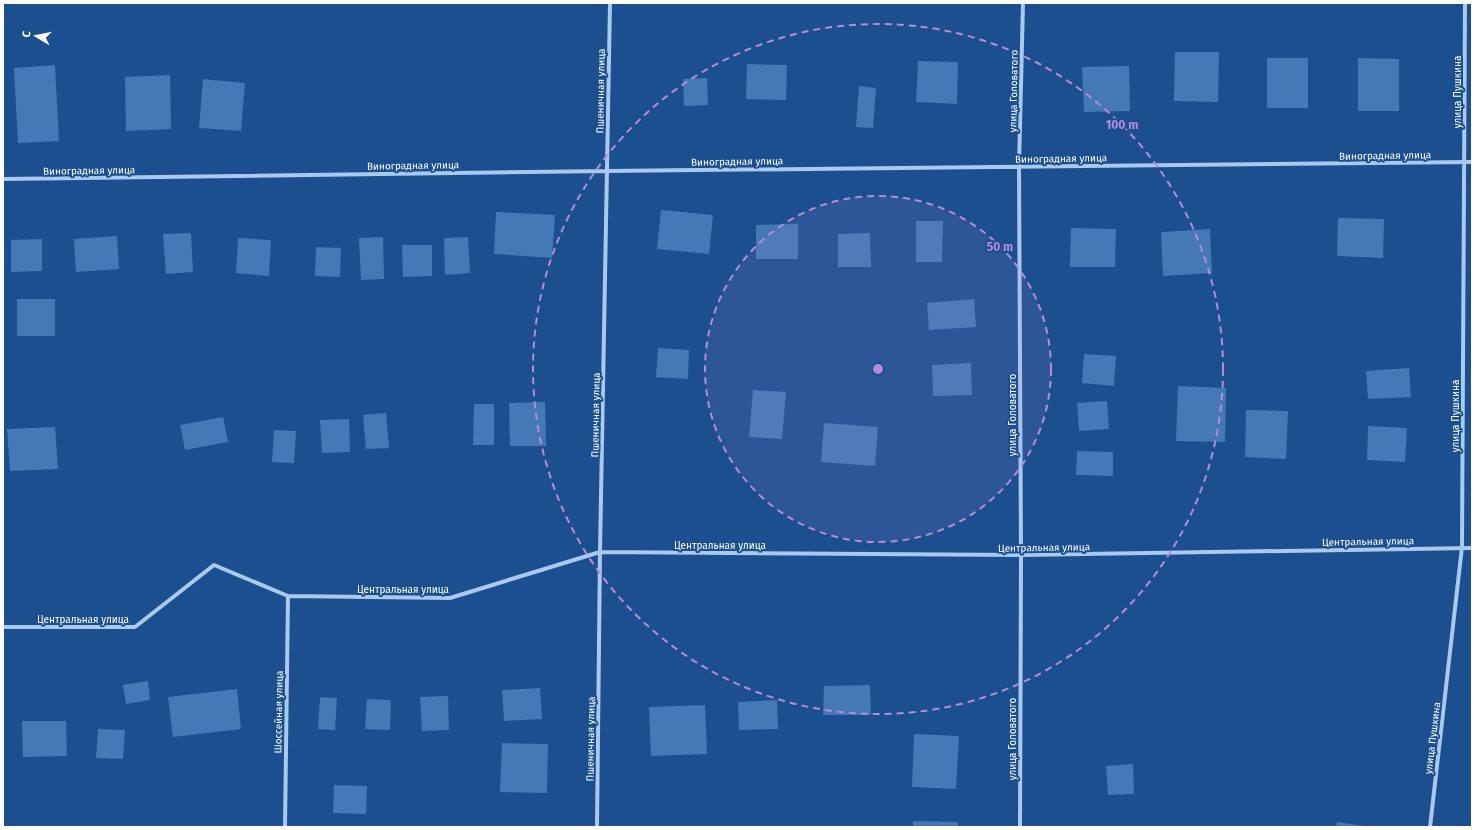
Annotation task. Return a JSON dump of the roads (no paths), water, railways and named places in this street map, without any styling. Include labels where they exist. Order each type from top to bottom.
[{"type":"street","name":"Пшеничная улица","points":[[597,827],[600,552],[610,3]]},
{"type":"street","name":"улица Головатого","points":[[1020,827],[1021,555],[1019,166],[1023,3]]},
{"type":"street","name":"улица Пушкина","points":[[1430,827],[1462,547],[1465,3]]},
{"type":"street","name":"Виноградная улица","points":[[3,180],[607,170],[1472,162]]},
{"type":"street","name":"Центральная улица","points":[[3,627],[135,627],[214,565],[288,596],[450,598],[600,552],[1021,555],[1472,548]]},
{"type":"street","name":"Шоссейная улица","points":[[285,827],[288,596]]}]
